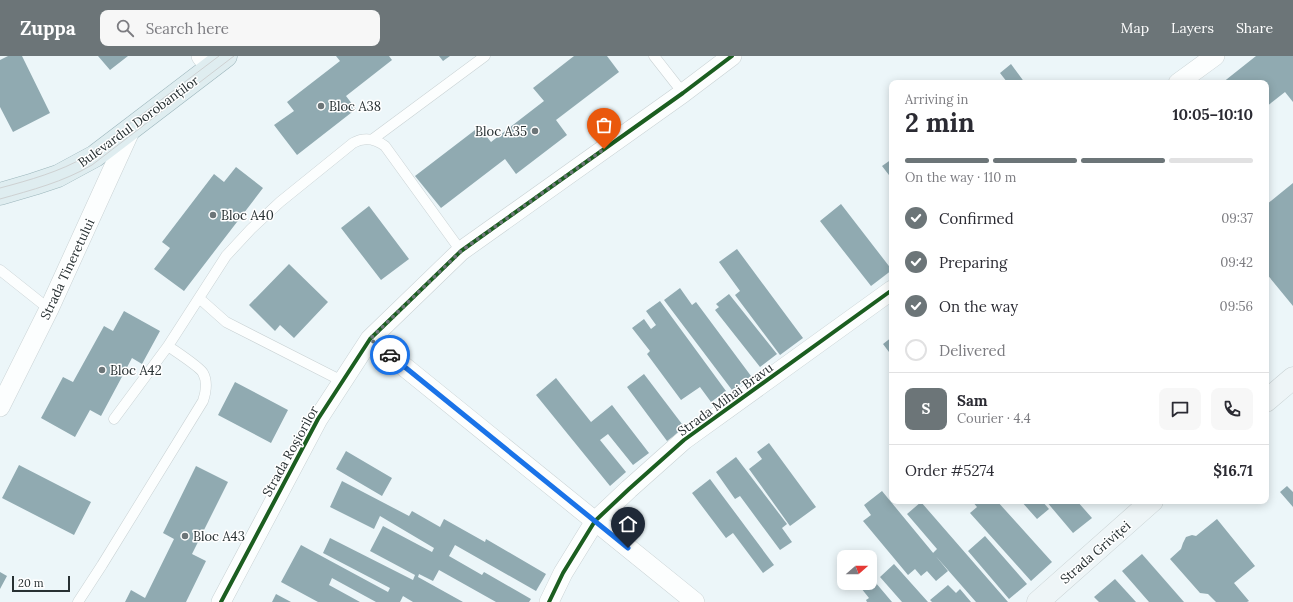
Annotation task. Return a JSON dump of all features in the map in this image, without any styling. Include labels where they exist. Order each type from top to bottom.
[{"type":"main road","name":"Bulevardul Dorobanților","points":[[0,194],[34,184],[75,168],[95,156],[131,129],[212,60]]},
{"type":"main road","points":[[1269,398],[1293,378]]},
{"type":"main road","name":"Strada Griviței","points":[[1038,602],[1149,504]]},
{"type":"street","name":"Strada Roșiorilor","points":[[221,602],[318,419],[370,339],[461,251],[683,93],[732,56]]},
{"type":"street","points":[[1182,80],[1215,56]]},
{"type":"street","name":"Strada Tineretului","points":[[0,407],[49,308],[131,129]]},
{"type":"street","name":"Strada Mihai Bravu","points":[[549,602],[563,573],[595,521],[629,489],[684,440],[889,292]]},
{"type":"street","points":[[370,339],[695,602]]},
{"type":"lane","points":[[373,139],[485,56]]},
{"type":"lane","points":[[654,56],[683,93]]},
{"type":"lane","points":[[114,419],[168,346],[226,256],[250,229],[353,143],[360,139],[373,139],[385,146],[461,251]]},
{"type":"lane","points":[[0,270],[49,308]]},
{"type":"lane","points":[[199,298],[226,322],[342,381]]},
{"type":"lane","points":[[78,602],[203,401],[206,393],[206,382],[203,372],[168,346]]},
{"type":"building","points":[[8,56],[22,56],[50,113],[13,132],[0,107],[0,60]]},
{"type":"building","points":[[98,56],[128,56],[110,70]]},
{"type":"building","name":"Bloc A38","points":[[336,56],[389,56],[392,60],[346,96],[356,109],[297,155],[274,125],[294,111],[287,102],[340,61]]},
{"type":"building","points":[[439,56],[450,56],[443,61]]},
{"type":"building","name":"Bloc A35","points":[[574,56],[607,56],[619,72],[556,120],[567,135],[516,174],[505,159],[441,208],[415,176],[479,127],[491,142],[544,101],[533,88]]},
{"type":"building","points":[[1256,56],[1293,56],[1293,102],[1285,92],[1269,105],[1269,80],[1226,80]]},
{"type":"building","points":[[1011,64],[1023,80],[1005,80],[1000,73]]},
{"type":"building","points":[[889,161],[889,175],[882,166]]},
{"type":"building","name":"Bloc A40","points":[[236,167],[263,188],[184,291],[154,269],[170,248],[162,242],[214,174],[224,182]]},
{"type":"building","points":[[1293,183],[1293,306],[1269,277],[1269,203]]},
{"type":"building","points":[[841,204],[889,266],[889,272],[871,286],[820,221]]},
{"type":"building","points":[[369,206],[409,259],[381,280],[341,228]]},
{"type":"building","points":[[737,249],[803,338],[780,355],[735,295],[740,291],[719,262]]},
{"type":"building","points":[[289,264],[328,302],[294,338],[280,325],[275,331],[249,305]]},
{"type":"building","points":[[680,288],[692,305],[696,302],[751,376],[732,390],[664,300]]},
{"type":"building","points":[[729,294],[777,354],[760,367],[715,310],[719,307],[716,304]]},
{"type":"building","points":[[660,301],[726,391],[711,402],[700,387],[681,400],[647,354],[650,351],[632,328],[644,319],[651,329],[656,325],[646,311]]},
{"type":"building","name":"Bloc A42","points":[[124,311],[160,331],[142,364],[132,358],[101,416],[90,410],[75,437],[41,418],[63,377],[73,382],[104,326],[113,331]]},
{"type":"building","points":[[889,339],[889,352],[883,344]]},
{"type":"building","points":[[644,374],[685,428],[667,441],[627,387]]},
{"type":"building","points":[[556,378],[591,422],[612,405],[649,453],[633,465],[608,434],[600,440],[626,472],[610,486],[536,395]]},
{"type":"building","points":[[235,382],[288,410],[271,443],[218,415]]},
{"type":"building","points":[[769,443],[816,507],[790,526],[749,469],[762,459],[757,452]]},
{"type":"building","points":[[346,451],[392,478],[382,496],[336,469]]},
{"type":"building","points":[[736,457],[787,524],[782,528],[792,542],[780,550],[740,496],[735,499],[716,472]]},
{"type":"building","points":[[19,465],[91,502],[74,535],[2,498]]},
{"type":"building","name":"Bloc A43","points":[[196,466],[228,482],[192,554],[206,561],[186,602],[125,602],[131,590],[145,598],[174,539],[163,533]]},
{"type":"building","points":[[710,479],[774,565],[763,573],[733,533],[726,538],[692,493]]},
{"type":"building","points":[[342,481],[409,516],[412,511],[440,527],[444,519],[485,542],[486,539],[546,574],[536,591],[455,545],[449,556],[482,575],[484,572],[531,599],[529,602],[496,602],[439,570],[433,581],[419,574],[418,577],[463,602],[413,602],[403,596],[400,602],[376,602],[332,578],[329,585],[360,602],[318,602],[281,582],[301,545],[388,592],[390,588],[323,553],[330,538],[413,580],[415,575],[370,551],[383,526],[432,552],[434,548],[380,516],[374,529],[330,507]]},
{"type":"building","points":[[1287,486],[1293,492],[1293,507],[1280,492]]},
{"type":"building","points":[[882,491],[889,499],[889,504],[893,504],[948,571],[936,581],[927,571],[921,576],[915,569],[908,575],[863,521],[871,515],[864,505]]},
{"type":"building","points":[[919,504],[923,504],[1008,602],[976,602],[933,553],[937,549],[907,514]]},
{"type":"building","points":[[974,504],[1000,504],[1052,562],[1031,581],[970,513],[977,507]]},
{"type":"building","points":[[1024,504],[1045,504],[1049,509],[1037,519]]},
{"type":"building","points":[[1049,504],[1080,504],[1092,518],[1073,533]]},
{"type":"building","points":[[1217,519],[1255,566],[1234,583],[1249,601],[1247,602],[1216,602],[1208,594],[1200,593],[1170,559],[1181,549],[1186,537],[1192,535],[1196,536]]},
{"type":"building","points":[[985,536],[1027,584],[1009,599],[968,551]]},
{"type":"building","points":[[1142,554],[1184,602],[1149,602],[1122,571]]},
{"type":"building","points":[[894,564],[928,602],[902,602],[880,577]]},
{"type":"building","points":[[0,572],[7,576],[0,589]]},
{"type":"building","points":[[1115,579],[1136,602],[1099,602],[1094,597]]},
{"type":"building","points":[[877,584],[892,602],[867,602],[866,600],[869,598],[863,590],[877,590]]},
{"type":"building","points":[[948,585],[956,593],[960,589],[971,602],[932,602],[930,600]]},
{"type":"building","points":[[276,594],[291,602],[272,602]]},
{"type":"tram line","points":[[0,188],[55,171],[87,156],[219,56]]},
{"type":"tram line","points":[[0,199],[59,181],[92,165],[234,56]]},
{"type":"cycle path","points":[[221,602],[318,419],[370,339],[461,251],[683,93],[732,56]]},
{"type":"cycle path","points":[[549,602],[563,573],[595,521],[629,489],[684,440],[889,292]]},
{"type":"way so far","points":[[390,355],[370,339],[461,251],[604,149]]},
{"type":"place","name":"Bloc A38","points":[[321,106]]},
{"type":"place","name":"Bloc A35","points":[[535,131]]},
{"type":"place","name":"Bloc A40","points":[[213,215]]},
{"type":"place","name":"Bloc A42","points":[[102,370]]},
{"type":"place","name":"Bloc A43","points":[[185,536]]},
{"type":"route","points":[[390,355],[628,548]]}]
